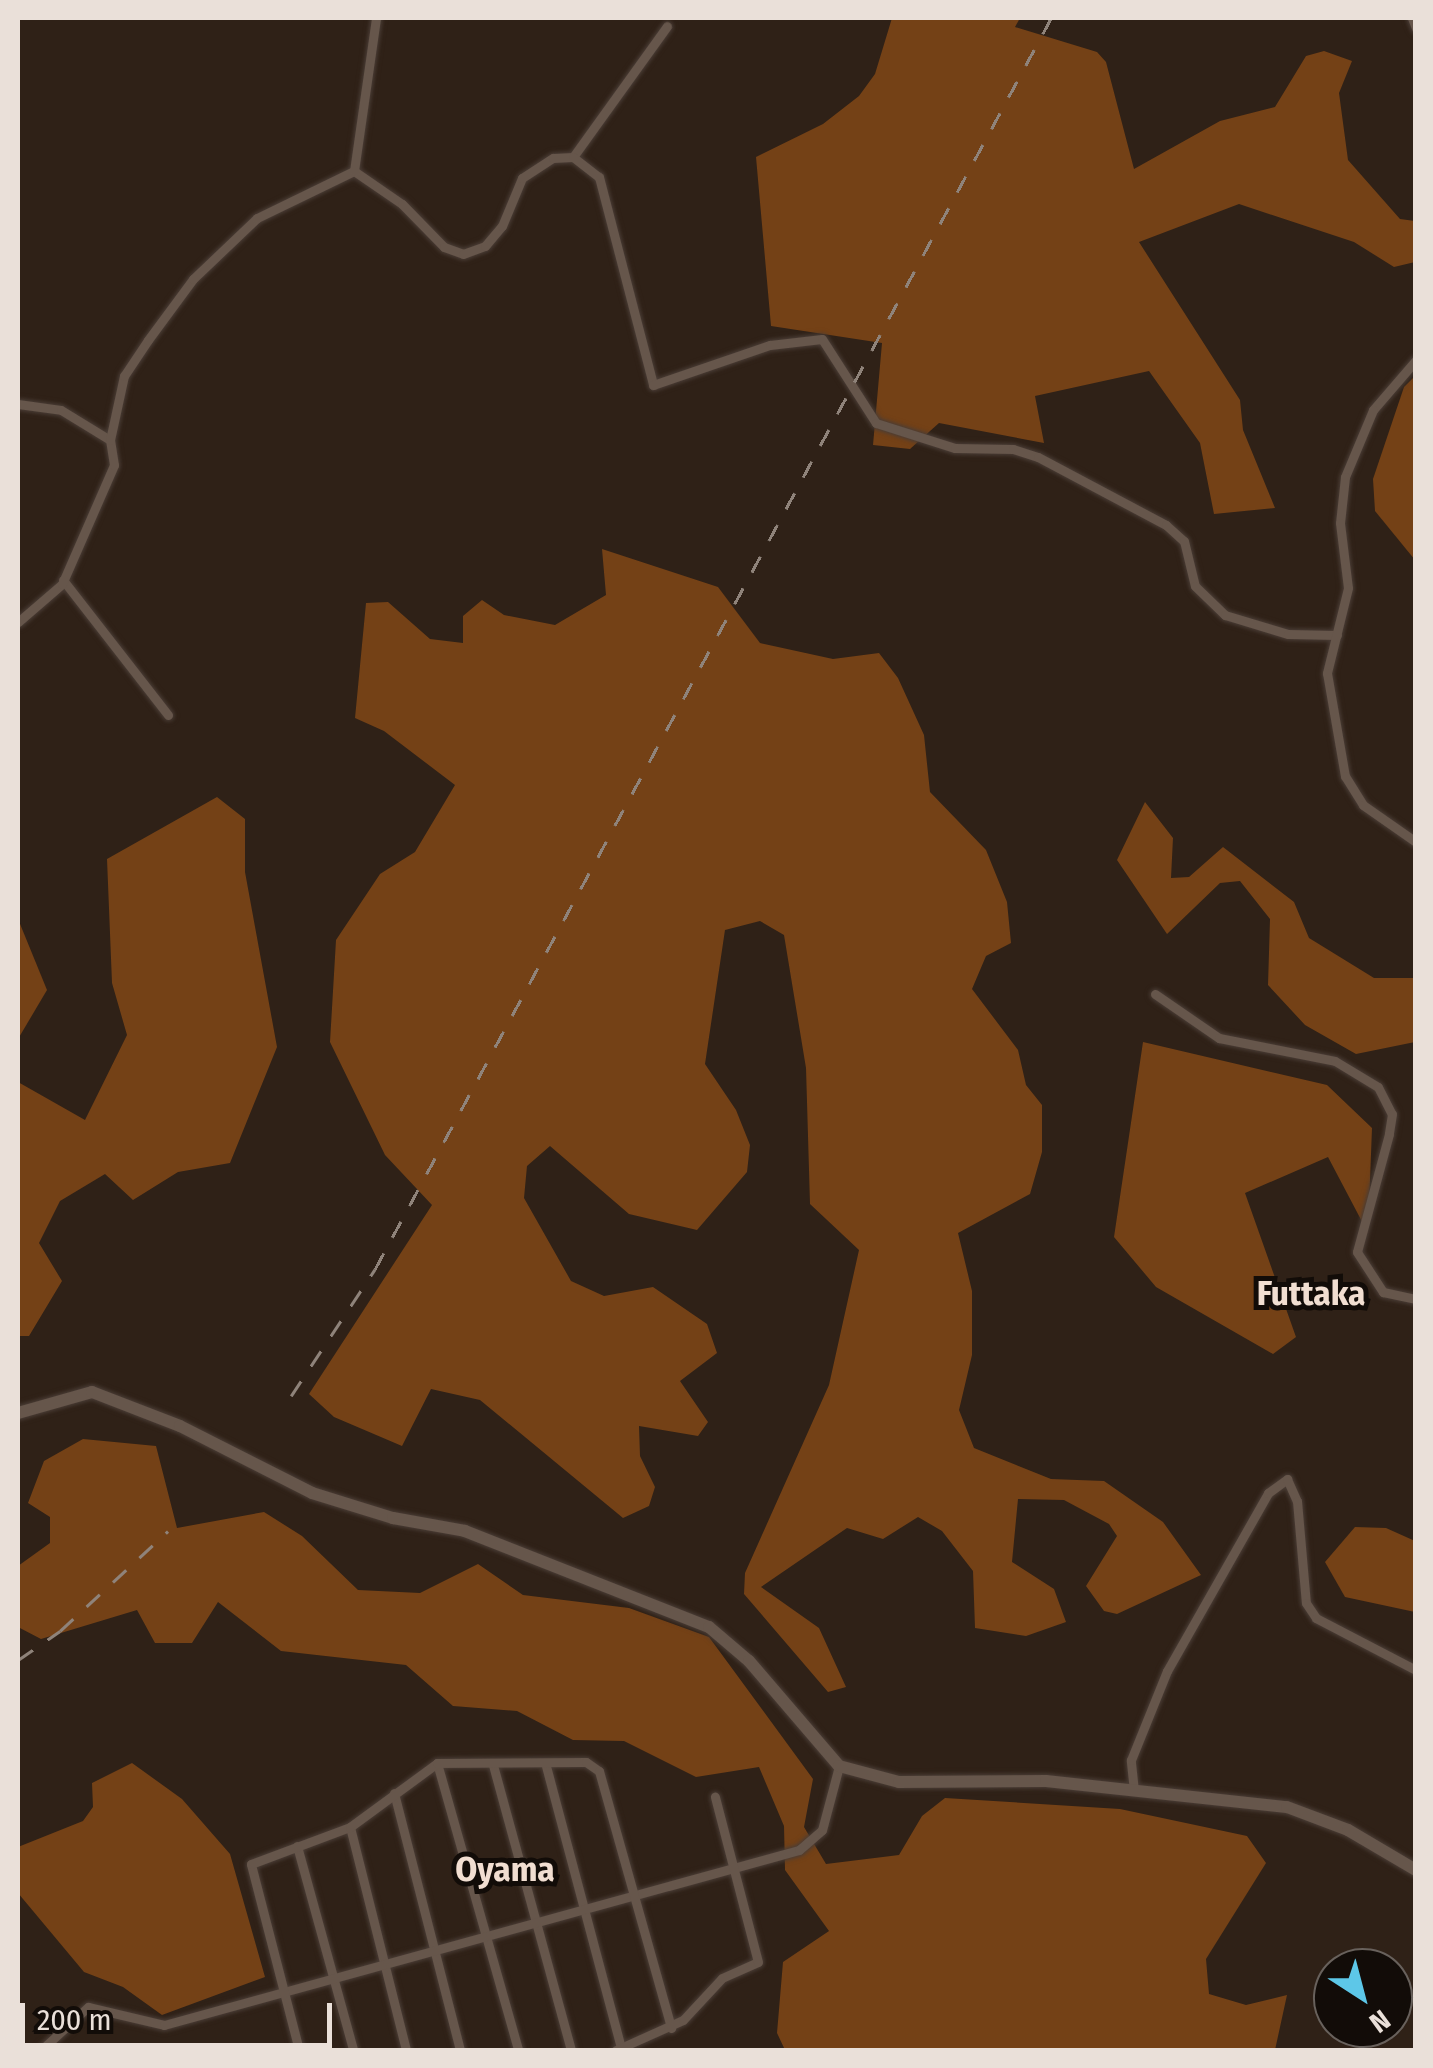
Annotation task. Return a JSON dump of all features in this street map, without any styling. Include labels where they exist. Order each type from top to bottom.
[{"type":"street","points":[[354,171],[376,18]]},
{"type":"street","points":[[1412,18],[1416,28]]},
{"type":"street","points":[[573,158],[667,26]]},
{"type":"street","points":[[354,171],[402,204],[444,248],[462,254],[485,246],[502,226],[522,178],[553,158],[573,158],[599,177],[653,385],[770,344],[822,339],[876,423],[955,448],[1013,449],[1038,457],[1166,525],[1184,541],[1195,586],[1226,615],[1288,634],[1337,635]]},
{"type":"street","points":[[18,622],[63,580],[114,464],[110,440],[124,376],[193,279],[257,218],[354,171]]},
{"type":"street","points":[[1416,360],[1373,410],[1345,477],[1340,523],[1348,588],[1328,695],[1345,776],[1363,805],[1416,842]]},
{"type":"street","points":[[18,404],[60,410],[110,440]]},
{"type":"street","points":[[63,580],[168,715]]},
{"type":"street","points":[[1155,994],[1219,1038],[1335,1061],[1378,1087],[1392,1114],[1357,1252],[1383,1292],[1416,1298]]},
{"type":"street","points":[[18,1413],[92,1392],[180,1426],[312,1493],[393,1518],[465,1530],[709,1627],[749,1661],[839,1766],[898,1782],[1046,1781],[1287,1807],[1348,1830],[1416,1870]]},
{"type":"street","points":[[1134,1791],[1131,1760],[1167,1672],[1268,1492],[1286,1479],[1297,1501],[1306,1603],[1316,1618],[1416,1670]]},
{"type":"street","points":[[299,2050],[251,1864],[350,1828],[436,1763],[546,1766],[586,1762],[600,1771],[671,2028]]},
{"type":"street","points":[[436,1763],[518,2050]]},
{"type":"street","points":[[493,1765],[571,2050]]},
{"type":"street","points":[[546,1766],[618,2049],[671,2028],[722,1978],[758,1962],[715,1798]]},
{"type":"street","points":[[41,2050],[88,2006],[164,2025],[812,1841],[822,1830],[839,1766]]},
{"type":"street","points":[[394,1793],[460,2050]]},
{"type":"street","points":[[350,1828],[406,2050]]},
{"type":"street","points":[[298,1846],[353,2050]]},
{"type":"shaded area","points":[[892,18],[1020,18],[1015,27],[1097,52],[1106,62],[1134,169],[1220,121],[1275,107],[1306,56],[1324,51],[1352,61],[1339,93],[1348,160],[1400,219],[1415,221],[1415,262],[1394,267],[1354,242],[1239,204],[1139,242],[1240,400],[1243,430],[1275,508],[1214,514],[1200,443],[1149,371],[1035,396],[1044,443],[939,423],[910,449],[873,445],[882,343],[771,326],[756,157],[823,124],[859,96],[875,74]]},
{"type":"shaded area","points":[[1415,376],[1415,560],[1375,511],[1373,479],[1404,387]]},
{"type":"shaded area","points":[[602,549],[718,587],[760,643],[833,659],[879,653],[898,678],[924,735],[930,792],[986,850],[1007,902],[1011,943],[986,956],[972,989],[1018,1050],[1026,1085],[1042,1105],[1042,1152],[1030,1194],[958,1233],[972,1291],[972,1355],[959,1410],[974,1448],[1051,1479],[1104,1481],[1163,1522],[1201,1575],[1117,1614],[1104,1611],[1086,1586],[1117,1536],[1109,1524],[1064,1500],[1018,1499],[1012,1562],[1054,1589],[1066,1622],[1026,1636],[975,1628],[973,1571],[942,1531],[918,1517],[883,1539],[847,1528],[761,1587],[819,1628],[846,1687],[828,1692],[744,1594],[745,1573],[829,1385],[859,1250],[810,1204],[806,1068],[784,935],[760,921],[725,930],[705,1064],[736,1110],[750,1145],[747,1172],[697,1230],[629,1214],[550,1146],[527,1166],[524,1198],[571,1281],[604,1296],[653,1287],[707,1324],[717,1353],[680,1381],[708,1422],[698,1436],[639,1426],[640,1456],[655,1487],[649,1506],[623,1518],[480,1400],[431,1389],[402,1446],[334,1417],[309,1394],[432,1205],[385,1155],[330,1042],[336,940],[380,874],[415,852],[455,785],[384,731],[355,718],[366,603],[388,602],[430,639],[463,643],[463,616],[482,600],[504,615],[555,625],[606,595]]},
{"type":"shaded area","points":[[217,797],[245,819],[245,872],[277,1047],[230,1163],[178,1172],[133,1200],[105,1174],[60,1201],[39,1243],[62,1281],[29,1336],[18,1336],[18,1082],[85,1120],[127,1035],[112,983],[107,859]]},
{"type":"shaded area","points":[[1145,802],[1173,838],[1171,878],[1189,877],[1223,847],[1294,902],[1309,938],[1374,978],[1415,978],[1415,1042],[1356,1054],[1305,1025],[1268,985],[1270,919],[1240,881],[1220,883],[1167,934],[1117,860]]},
{"type":"shaded area","points":[[18,919],[47,990],[18,1039]]},
{"type":"shaded area","points":[[1143,1042],[1327,1085],[1372,1128],[1368,1233],[1328,1157],[1245,1193],[1296,1337],[1273,1354],[1156,1287],[1114,1237]]},
{"type":"shaded area","points":[[83,1439],[156,1446],[177,1528],[264,1512],[302,1536],[358,1590],[420,1593],[478,1564],[523,1595],[629,1608],[709,1637],[813,1779],[804,1827],[826,1864],[899,1855],[922,1816],[945,1798],[1120,1809],[1247,1836],[1266,1863],[1206,1959],[1209,1994],[1246,2005],[1287,1995],[1275,2050],[785,2050],[777,2033],[783,1962],[829,1931],[785,1870],[784,1826],[759,1767],[696,1777],[624,1741],[573,1740],[517,1711],[453,1706],[406,1665],[281,1651],[218,1602],[192,1643],[155,1643],[137,1610],[41,1639],[18,1627],[18,1566],[50,1543],[50,1517],[28,1503],[44,1461]]},
{"type":"shaded area","points":[[1355,1527],[1386,1528],[1415,1541],[1415,1612],[1345,1597],[1325,1562]]},
{"type":"shaded area","points":[[132,1763],[182,1799],[230,1854],[265,1977],[162,2015],[123,1987],[84,1972],[18,1893],[18,1847],[83,1821],[93,1807],[92,1783]]},
{"type":"railway","points":[[291,1396],[375,1269],[1051,18]]},
{"type":"railway","points":[[18,1660],[60,1631],[168,1531]]},
{"type":"district","name":"Futtaka","points":[[1311,1293]]},
{"type":"district","name":"Oyama","points":[[505,1869]]}]
